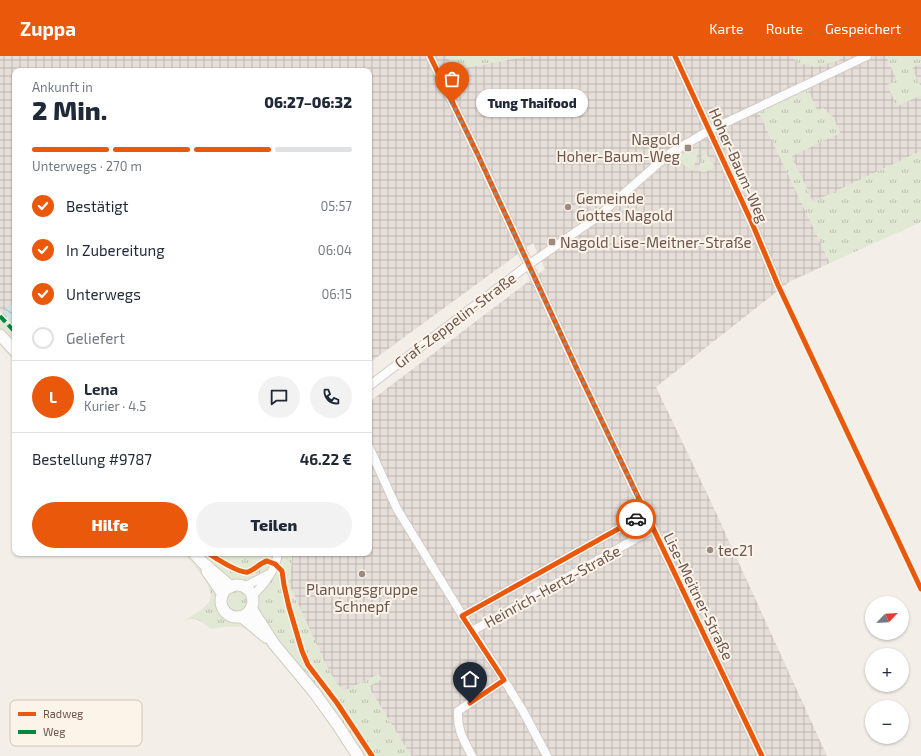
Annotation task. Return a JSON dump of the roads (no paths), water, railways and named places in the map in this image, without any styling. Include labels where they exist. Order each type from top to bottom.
[{"type":"street","name":"Lise-Meitner-Straße","points":[[430,56],[653,529],[762,756]]},
{"type":"street","name":"Hoher-Baum-Weg","points":[[675,56],[752,223],[778,285]]},
{"type":"street","name":"Graf-Zeppelin-Straße","points":[[372,384],[528,265],[596,218],[669,154],[710,130],[867,56]]},
{"type":"street","points":[[0,335],[12,348]]},
{"type":"street","points":[[372,454],[397,509],[462,616],[523,711],[548,756]]},
{"type":"street","name":"Heinrich-Hertz-Straße","points":[[462,616],[646,514]]},
{"type":"street","name":"Heinrich-Hertz-Straße","points":[[472,631],[653,529]]},
{"type":"street","points":[[197,556],[227,590]]},
{"type":"street","points":[[252,596],[262,587],[275,564],[277,556]]},
{"type":"street","points":[[244,587],[250,592],[253,604],[246,615],[233,617],[226,613],[221,604],[227,590],[240,586],[244,587],[269,574]]},
{"type":"street","points":[[251,608],[274,644],[314,692],[358,756]]},
{"type":"street","points":[[242,616],[274,644]]},
{"type":"street","points":[[472,756],[461,737],[457,723],[458,711],[504,680]]},
{"type":"water","points":[[12,306],[12,322],[3,312],[5,308]]},
{"type":"place","name":"Tung Thaifood","points":[[452,103]]},
{"type":"place","name":"Nagold Hoher-Baum-Weg","points":[[688,148]]},
{"type":"place","name":"Gemeinde Gottes Nagold","points":[[568,207]]},
{"type":"place","name":"Nagold Lise-Meitner-Straße","points":[[552,242]]},
{"type":"place","name":"tec21","points":[[710,550]]},
{"type":"place","name":"Planungsgruppe Schnepf","points":[[362,574]]}]
